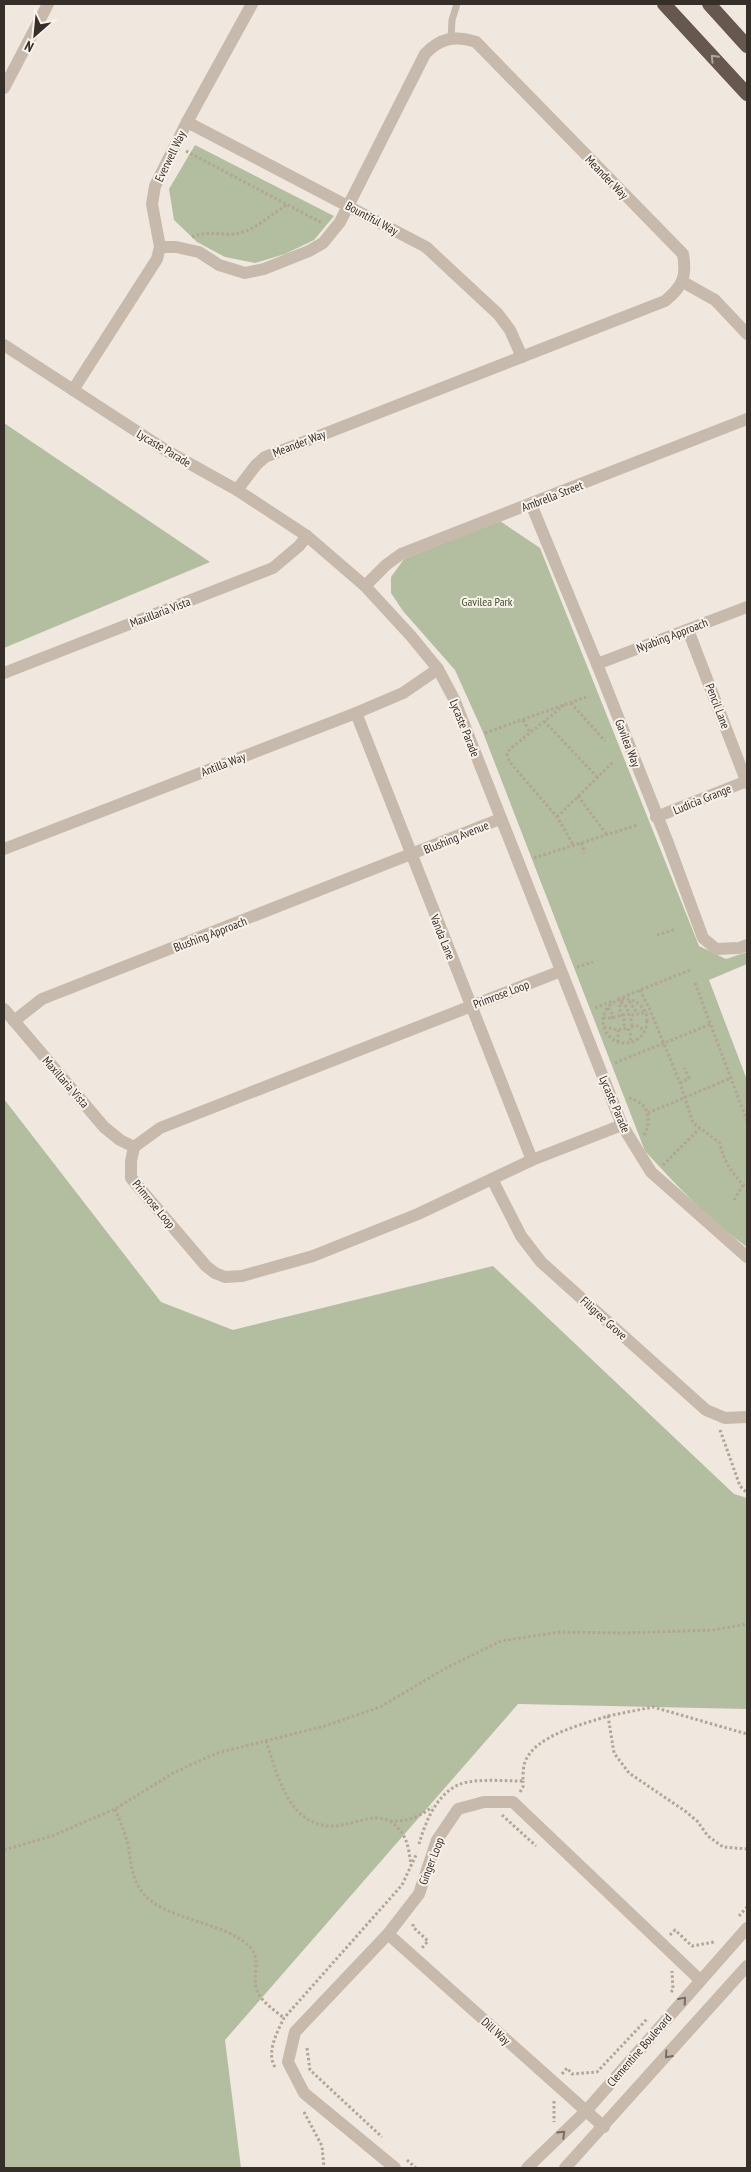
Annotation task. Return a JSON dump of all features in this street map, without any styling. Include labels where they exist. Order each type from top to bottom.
[{"type":"highway","points":[[664,4],[747,94]]},
{"type":"highway","points":[[709,4],[747,46]]},
{"type":"street","points":[[4,88],[48,4]]},
{"type":"street","name":"Everwell Way","points":[[160,247],[152,204],[155,186],[187,122],[252,4]]},
{"type":"street","points":[[73,390],[157,259],[160,247],[193,250],[219,265],[245,273],[264,269],[309,251],[323,243],[335,230],[425,54],[434,45],[451,38]]},
{"type":"street","name":"Meander Way","points":[[237,490],[256,465],[265,457],[665,301],[683,282],[686,269],[683,254],[476,42],[462,38],[451,38]]},
{"type":"street","name":"Bountiful Way","points":[[187,122],[414,240],[437,256],[498,314],[510,330],[522,357]]},
{"type":"street","points":[[683,282],[715,300],[747,334]]},
{"type":"street","name":"Lycaste Parade","points":[[4,345],[167,451],[237,490],[307,536],[365,586],[438,669],[454,699],[622,1125],[651,1172],[747,1257]]},
{"type":"street","name":"Ambrella Street","points":[[365,586],[386,564],[401,554],[747,419]]},
{"type":"street","name":"Gavilea Way","points":[[531,504],[668,843],[703,938],[716,949],[739,948],[747,945]]},
{"type":"street","name":"Maxillaria Vista","points":[[4,673],[273,568],[299,546],[307,536]]},
{"type":"street","name":"Nyabing Approach","points":[[597,664],[747,606]]},
{"type":"street","name":"Pencil Lane","points":[[688,630],[747,782]]},
{"type":"street","name":"Antilla Way","points":[[4,849],[356,713],[404,693],[438,669]]},
{"type":"street","name":"Vanda Lane","points":[[356,713],[532,1160]]},
{"type":"street","name":"Ludicia Grange","points":[[656,816],[747,782]]},
{"type":"street","name":"Blushing Avenue","points":[[411,855],[500,819]]},
{"type":"street","name":"Blushing Approach","points":[[14,1021],[42,999],[411,855]]},
{"type":"street","name":"Primrose Loop","points":[[561,971],[160,1128],[134,1147],[131,1161],[131,1178],[206,1266],[215,1273],[225,1277],[242,1276],[313,1256],[418,1214],[532,1160],[622,1125]]},
{"type":"street","name":"Maxillaria Vista","points":[[4,1009],[104,1127],[120,1140],[134,1147]]},
{"type":"street","name":"Filigree Grove","points":[[492,1179],[521,1236],[541,1262],[706,1410],[725,1418],[747,1417]]},
{"type":"street","name":"Ginger Loop","points":[[391,2167],[304,2093],[288,2062],[295,2032],[388,1934],[419,1894],[437,1840],[458,1809],[484,1802],[512,1802],[700,1980]]},
{"type":"street","name":"Clementine Boulevard","points":[[527,2168],[586,2111],[747,1928]]},
{"type":"street","name":"Dill Way","points":[[388,1934],[604,2127]]},
{"type":"street","name":"Clementine Boulevard","points":[[565,2168],[743,1980],[747,1966]]},
{"type":"lane","points":[[451,38],[452,20],[457,4]]},
{"type":"path","points":[[184,150],[325,224]]},
{"type":"path","points":[[187,240],[206,233],[243,232],[288,205]]},
{"type":"path","points":[[485,733],[589,696]]},
{"type":"path","points":[[571,702],[606,741]]},
{"type":"path","points":[[564,705],[510,749],[507,754],[509,761],[557,817],[574,846]]},
{"type":"path","points":[[523,720],[530,732]]},
{"type":"path","points":[[544,721],[598,778]]},
{"type":"path","points":[[557,817],[613,762]]},
{"type":"path","points":[[578,796],[607,834]]},
{"type":"path","points":[[534,858],[637,825]]},
{"type":"path","points":[[581,843],[585,854]]},
{"type":"path","points":[[657,934],[676,929]]},
{"type":"path","points":[[577,967],[593,962]]},
{"type":"path","points":[[595,1008],[690,970]]},
{"type":"path","points":[[695,983],[747,1121]]},
{"type":"path","points":[[640,990],[680,1082],[694,1123],[699,1129],[720,1144],[728,1167],[745,1185],[734,1200]]},
{"type":"path","points":[[628,1000],[635,1014]]},
{"type":"path","points":[[628,1000],[640,1005],[645,1013],[647,1024],[645,1031],[641,1037],[630,1043],[618,1042],[608,1036],[603,1029],[603,1018],[608,1007],[613,1003],[622,1001],[628,1000]]},
{"type":"path","points":[[622,1001],[628,1013]]},
{"type":"path","points":[[622,1001],[619,1008],[624,1028]]},
{"type":"path","points":[[608,1007],[612,1015],[611,1019]]},
{"type":"path","points":[[603,1018],[611,1019],[628,1013],[645,1013],[650,1010]]},
{"type":"path","points":[[630,1043],[631,1019],[635,1014]]},
{"type":"path","points":[[616,1063],[711,1024]]},
{"type":"path","points":[[603,1029],[618,1030],[638,1026],[645,1031]]},
{"type":"path","points":[[618,1030],[618,1042]]},
{"type":"path","points":[[680,1082],[689,1078],[684,1068]]},
{"type":"path","points":[[648,1113],[731,1078]]},
{"type":"path","points":[[629,1098],[639,1102],[650,1118],[643,1135]]},
{"type":"path","points":[[663,1165],[699,1129]]},
{"type":"path","points":[[718,1423],[740,1486],[747,1494]]},
{"type":"path","points":[[4,1850],[52,1836],[115,1809],[175,1772],[217,1753],[325,1726],[380,1706],[446,1668],[501,1640],[560,1632],[713,1630],[747,1624]]},
{"type":"path","points":[[266,1741],[287,1798],[313,1823],[330,1826],[347,1825],[376,1818],[398,1821],[417,1816],[434,1805],[453,1788],[466,1782],[523,1781],[525,1761],[544,1742],[556,1733],[608,1716],[653,1707],[747,1734]]},
{"type":"path","points":[[608,1716],[614,1753],[629,1773],[685,1811],[697,1821],[708,1836],[723,1847],[747,1849]]},
{"type":"path","points":[[276,2070],[271,2061],[275,2035],[284,2018],[402,1886],[434,1805]]},
{"type":"path","points":[[115,1809],[126,1838],[133,1876],[145,1896],[157,1905],[232,1936],[250,1948],[256,1959],[256,1981],[259,1995],[284,2018]]},
{"type":"path","points":[[496,1811],[538,1847]]},
{"type":"path","points":[[390,1821],[401,1830],[407,1843],[411,1866]]},
{"type":"path","points":[[736,1919],[747,1907]]},
{"type":"path","points":[[413,1918],[413,1928],[428,1941],[414,1957]]},
{"type":"path","points":[[661,1944],[675,1930],[692,1946],[713,1944],[718,1938]]},
{"type":"path","points":[[667,1996],[673,1990],[672,1967]]},
{"type":"path","points":[[549,2127],[556,2120],[554,2094],[549,2090],[567,2068],[572,2074],[597,2072],[649,2016]]},
{"type":"path","points":[[308,2042],[306,2051],[310,2070],[387,2142]]},
{"type":"path","points":[[302,2110],[322,2146],[324,2168]]},
{"type":"path","points":[[402,2155],[416,2168]]},
{"type":"green space","points":[[195,145],[334,216],[314,240],[285,254],[255,263],[225,257],[197,242],[174,220],[169,189]]},
{"type":"green space","points":[[4,423],[210,562],[4,648]]},
{"type":"green space","name":"Gavilea Park","points":[[500,521],[540,548],[699,946],[726,959],[747,952],[747,964],[709,980],[747,1080],[747,1247],[707,1214],[645,1151],[482,730],[455,670],[403,611],[391,593],[391,577],[404,559]]},
{"type":"green space","points":[[4,1099],[161,1302],[233,1330],[493,1266],[734,1494],[747,1498],[747,1709],[518,1704],[225,2040],[241,2168],[4,2168]]}]
